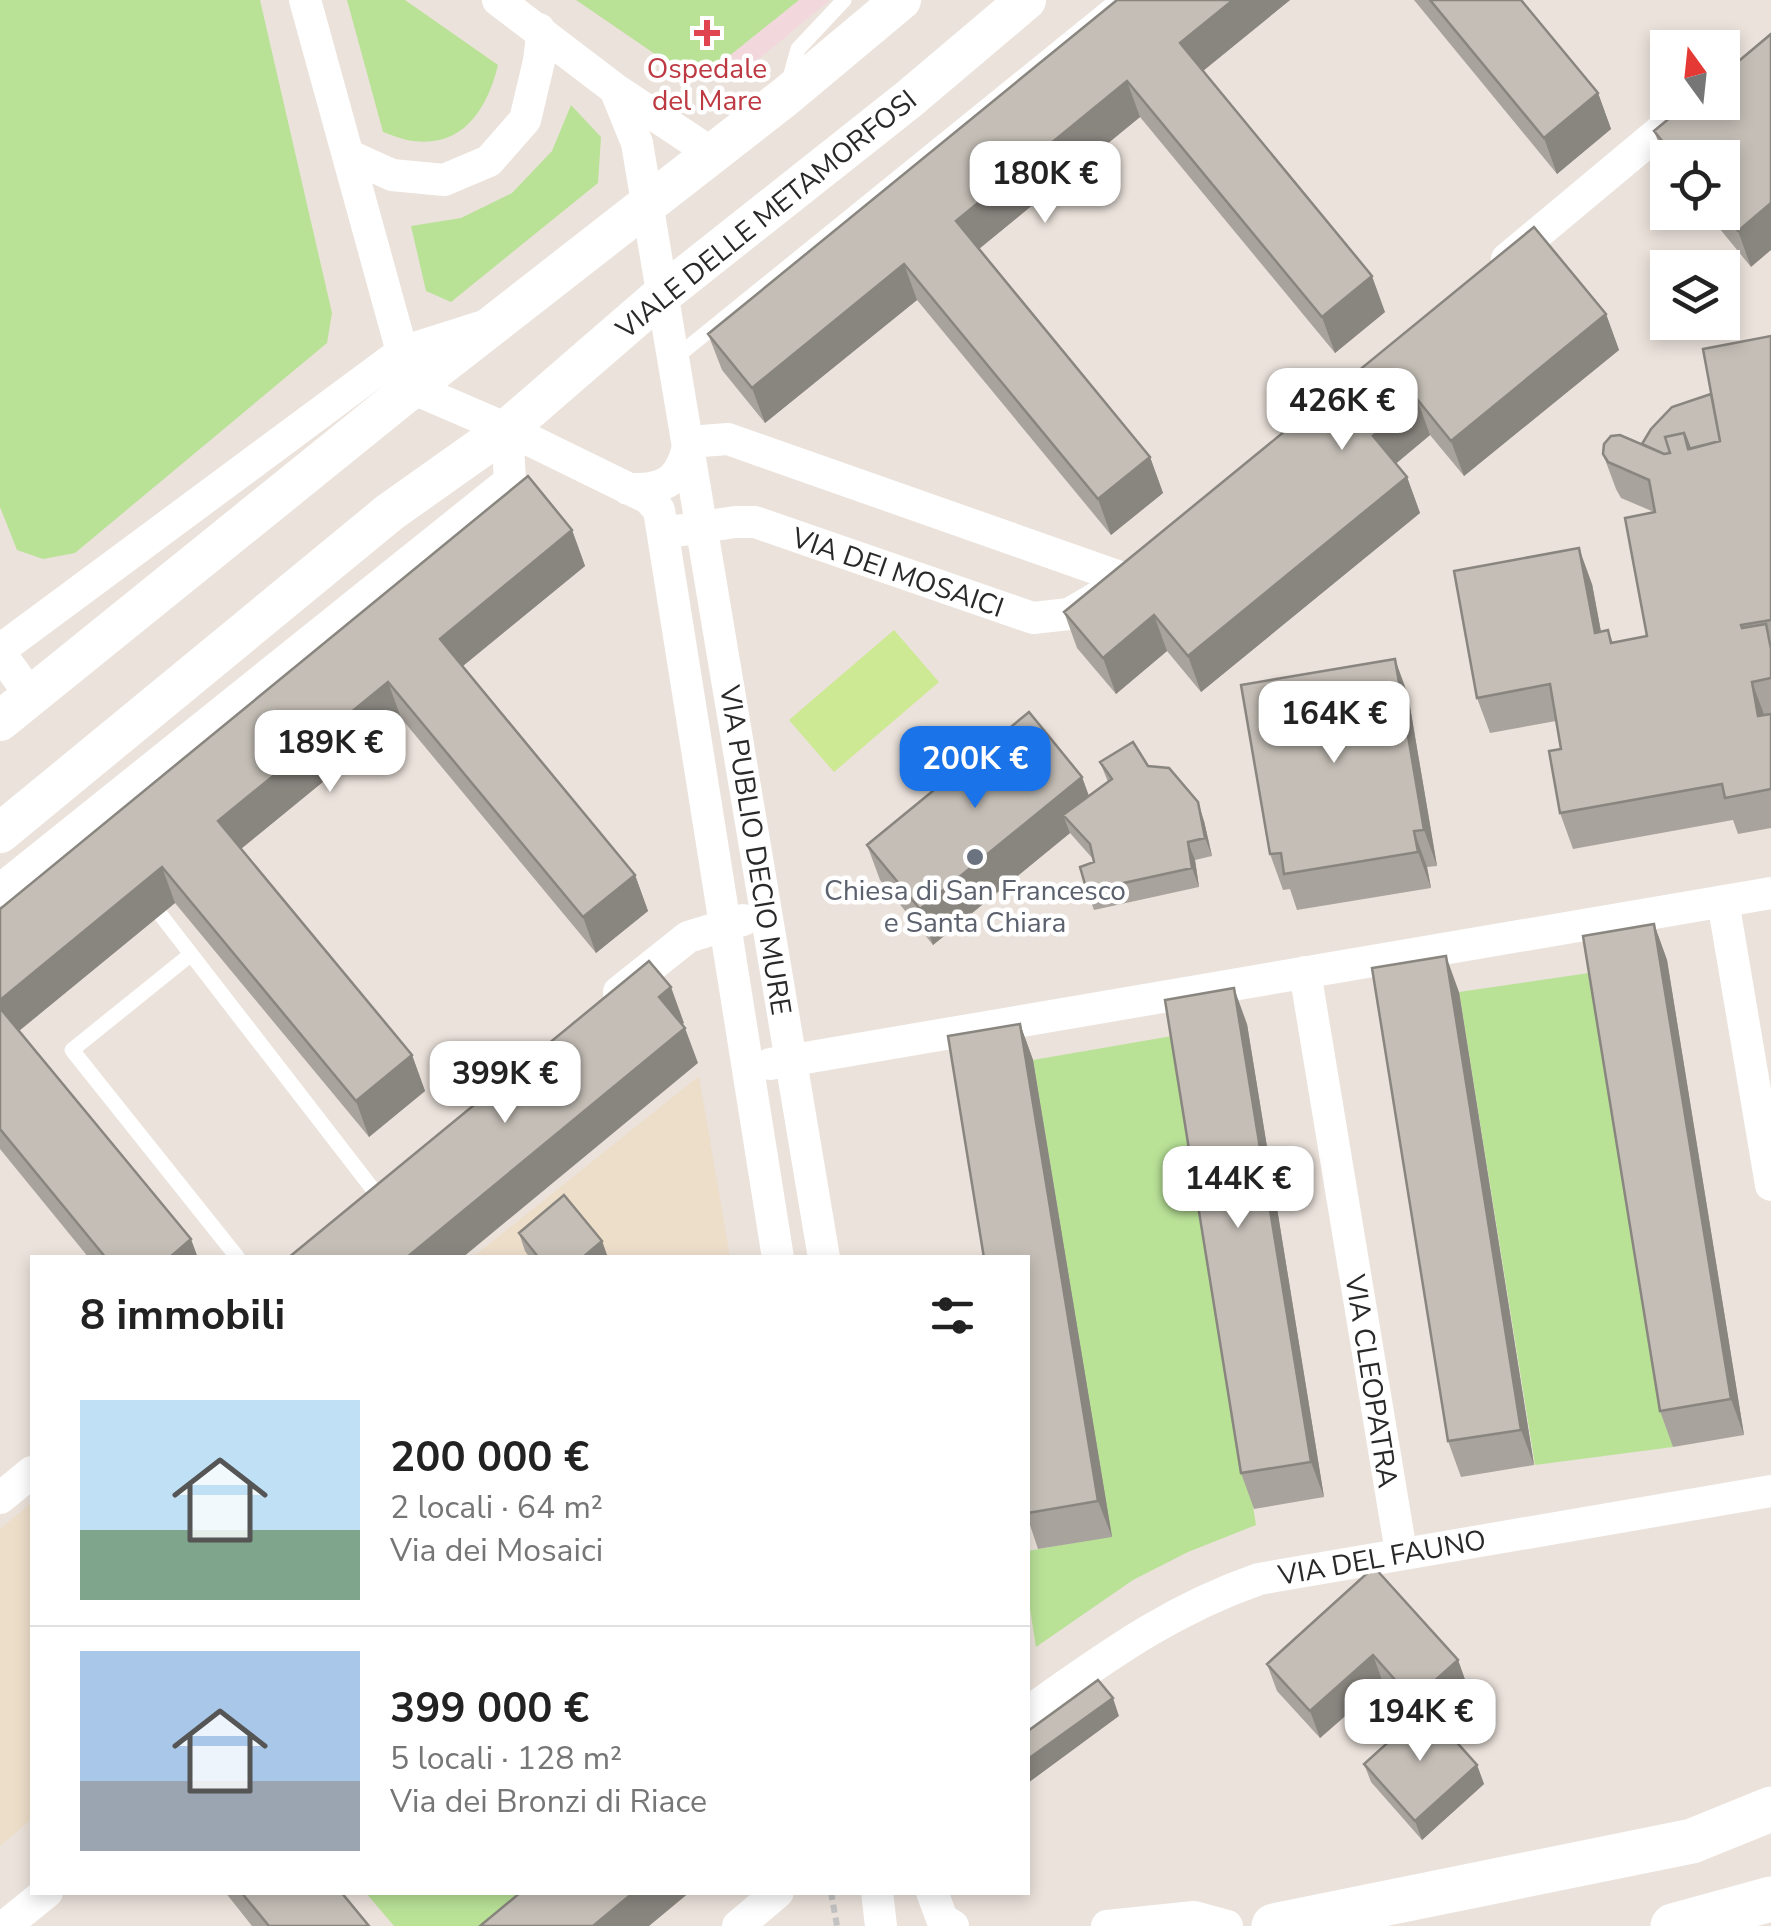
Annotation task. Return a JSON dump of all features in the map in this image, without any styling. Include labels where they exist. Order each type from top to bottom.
[{"type":"main road","points":[[1274,1926],[1692,1840],[1771,1809]]},
{"type":"main road","points":[[1673,1926],[1771,1898]]},
{"type":"street","points":[[305,0],[407,370]]},
{"type":"street","points":[[498,0],[614,89],[713,154]]},
{"type":"street","points":[[407,370],[15,709],[0,651],[407,370],[498,321],[713,154],[901,0]]},
{"type":"street","name":"VIALE DELLE METAMORFOSI","points":[[0,890],[78,809],[390,512],[507,429],[664,292],[909,99],[1026,0]]},
{"type":"street","points":[[348,156],[392,176],[444,180],[489,162],[526,120],[539,60],[539,30]]},
{"type":"street","name":"VIA PUBLIO DECIO MURE","points":[[614,89],[637,144],[664,292],[823,1255]]},
{"type":"street","points":[[1485,278],[1674,120]]},
{"type":"street","name":"VIA PUBLIO DECIO MURE","points":[[407,370],[507,429],[648,498],[659,510],[778,1255]]},
{"type":"street","points":[[628,489],[649,490],[676,476],[690,442],[728,439],[1123,578]]},
{"type":"street","name":"VIA DEI MOSAICI","points":[[662,533],[755,522],[1032,618],[1069,614],[1098,598],[1154,552]]},
{"type":"street","name":"VIALE DELLE METAMORFOSI","points":[[0,832],[78,809]]},
{"type":"street","points":[[748,1067],[1771,893]]},
{"type":"street","points":[[1723,901],[1771,1186]]},
{"type":"street","points":[[602,1007],[688,937],[725,924],[767,916]]},
{"type":"street","name":"VIA CLEOPATRA","points":[[1305,972],[1401,1552]]},
{"type":"street","points":[[348,1214],[406,1167]]},
{"type":"street","points":[[0,1498],[30,1474]]},
{"type":"street","name":"VIA DEL FAUNO","points":[[1030,1711],[1144,1632],[1213,1594],[1260,1579],[1771,1492]]},
{"type":"street","points":[[6,1926],[43,1895]]},
{"type":"street","points":[[738,1926],[774,1895]]},
{"type":"street","points":[[877,1895],[881,1926]]},
{"type":"street","points":[[933,1895],[942,1918],[953,1926]]},
{"type":"street","points":[[1107,1926],[1194,1917],[1227,1926]]},
{"type":"lane","points":[[784,97],[798,49],[844,0]]},
{"type":"lane","points":[[675,358],[1117,0]]},
{"type":"lane","points":[[160,914],[375,1192]]},
{"type":"lane","points":[[190,955],[72,1050],[236,1255]]},
{"type":"path","points":[[832,1895],[838,1926]]},
{"type":"shaded area","name":"Ospedale del Mare","points":[[576,0],[830,0],[736,78],[674,67]]},
{"type":"shaded area","points":[[699,1076],[730,1255],[475,1255]]},
{"type":"shaded area","points":[[30,1504],[30,1821],[0,1846],[0,1529]]},
{"type":"green space","points":[[0,0],[260,0],[332,313],[327,343],[75,553],[43,559],[17,550],[0,507]]},
{"type":"green space","points":[[347,0],[405,0],[498,65],[488,96],[471,121],[446,138],[431,141],[409,140],[383,132]]},
{"type":"green space","name":"Ospedale del Mare","points":[[576,0],[799,0],[708,73],[674,67]]},
{"type":"green space","points":[[571,105],[601,137],[598,183],[451,302],[426,291],[411,226],[461,218],[512,193],[552,151]]},
{"type":"green space","points":[[894,630],[939,682],[834,772],[789,720]]},
{"type":"green space","points":[[1596,972],[1673,1447],[1535,1465],[1459,992]]},
{"type":"green space","points":[[1178,1035],[1256,1525],[1188,1552],[1133,1580],[1036,1647],[1030,1609],[1030,1551],[1111,1536],[1033,1060]]},
{"type":"green space","points":[[368,1895],[527,1895],[489,1926],[394,1926]]},
{"type":"building","points":[[1117,0],[1233,0],[1180,43],[1372,276],[1322,317],[1127,81],[956,221],[1150,457],[1098,499],[904,264],[752,388],[708,334]]},
{"type":"building","points":[[1430,0],[1521,0],[1598,93],[1544,138]]},
{"type":"building","points":[[1771,34],[1771,203],[1740,229],[1740,140],[1661,140],[1654,131],[1667,120],[1740,120],[1740,60]]},
{"type":"building","points":[[1534,227],[1606,314],[1451,441],[1417,399],[1373,436],[1407,477],[1188,656],[1154,615],[1103,658],[1064,612]]},
{"type":"building","points":[[1771,336],[1771,620],[1741,625],[1742,628],[1766,624],[1771,649],[1771,678],[1752,682],[1758,716],[1771,714],[1771,789],[1725,798],[1722,784],[1560,813],[1549,751],[1561,749],[1550,684],[1477,698],[1454,571],[1579,548],[1595,633],[1608,630],[1611,643],[1647,636],[1625,518],[1655,512],[1649,480],[1608,462],[1603,454],[1604,444],[1611,436],[1620,435],[1664,454],[1670,453],[1665,437],[1684,433],[1688,449],[1720,441],[1703,349]]},
{"type":"building","points":[[1711,394],[1720,441],[1690,449],[1684,433],[1665,437],[1670,453],[1664,454],[1642,444],[1672,407]]},
{"type":"building","points":[[528,476],[572,530],[440,639],[635,875],[583,917],[388,682],[218,821],[412,1055],[356,1101],[162,867],[0,1000],[0,909]]},
{"type":"building","points":[[1395,659],[1424,830],[1414,831],[1418,852],[1284,874],[1281,853],[1270,854],[1241,685]]},
{"type":"building","points":[[1029,712],[1082,777],[920,909],[867,845]]},
{"type":"building","points":[[1133,742],[1148,766],[1169,768],[1198,802],[1205,838],[1188,842],[1192,868],[1087,891],[1080,867],[1094,862],[1090,844],[1063,815],[1112,779],[1100,762]]},
{"type":"building","points":[[1654,924],[1731,1399],[1660,1411],[1583,936]]},
{"type":"building","points":[[1446,956],[1521,1430],[1448,1441],[1372,968]]},
{"type":"building","points":[[649,961],[671,987],[659,997],[685,1028],[410,1255],[292,1255]]},
{"type":"building","points":[[1234,988],[1311,1462],[1241,1473],[1165,1000]]},
{"type":"building","points":[[0,1008],[191,1239],[172,1255],[104,1255],[0,1129]]},
{"type":"building","points":[[1020,1024],[1098,1501],[1030,1513],[1030,1255],[984,1255],[948,1036]]},
{"type":"building","points":[[564,1195],[602,1241],[586,1255],[537,1255],[519,1233]]},
{"type":"building","points":[[1374,1567],[1458,1660],[1413,1700],[1373,1655],[1310,1711],[1267,1664]]},
{"type":"building","points":[[1098,1680],[1113,1698],[1030,1758],[1030,1730]]},
{"type":"building","points":[[1426,1708],[1477,1765],[1415,1821],[1364,1764]]},
{"type":"building","points":[[243,1895],[343,1895],[369,1926],[269,1926]]},
{"type":"building","points":[[517,1895],[630,1895],[593,1926],[480,1926]]},
{"type":"place","name":"Ospedale del Mare","points":[[707,33]]},
{"type":"place","name":"Chiesa di San Francesco e Santa Chiara","points":[[975,857]]}]
